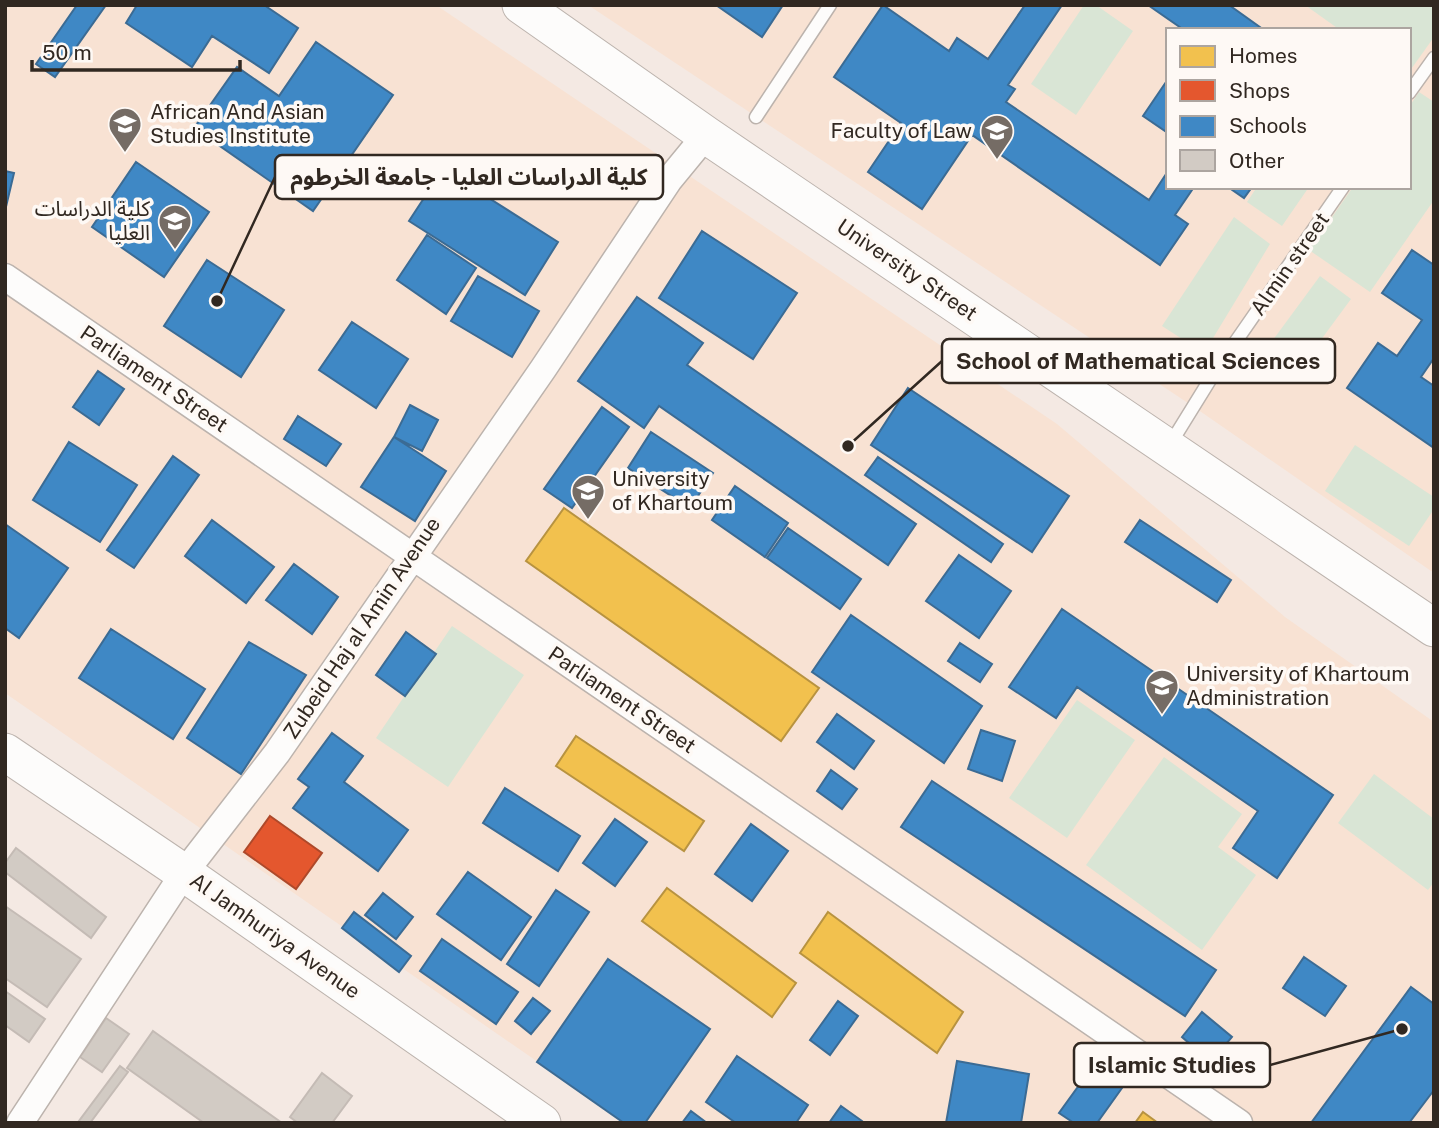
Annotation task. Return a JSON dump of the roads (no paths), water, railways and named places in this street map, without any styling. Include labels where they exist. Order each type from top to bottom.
[{"type":"main road","name":"University Street","points":[[521,5],[706,135],[1169,446],[1434,628]]},
{"type":"main road","name":"Al Jamhuriya Avenue","points":[[5,752],[184,873],[542,1123]]},
{"type":"street","name":"Zubeid Haj al Amin Avenue","points":[[20,1123],[184,873],[277,753],[543,369],[669,180],[706,135]]},
{"type":"street","name":"Parliament Street","points":[[5,277],[1239,1123]]},
{"type":"lane","points":[[756,117],[830,5]]},
{"type":"lane","points":[[1411,90],[1434,58]]},
{"type":"lane","name":"Almin street","points":[[1169,446],[1216,370],[1342,189]]},
{"type":"place","name":"African And Asian Studies Institute","points":[[125,154]]},
{"type":"place","name":"Faculty of Law","points":[[997,161]]},
{"type":"place","name":"كلية الدراسات العليا","points":[[175,251]]},
{"type":"place","name":"كلية الدراسات العليا - جامعة الخرطوم","points":[[217,301]]},
{"type":"place","name":"School of Mathematical Sciences","points":[[848,446]]},
{"type":"place","name":"University of Khartoum","points":[[588,521]]},
{"type":"place","name":"University of Khartoum Administration","points":[[1162,716]]},
{"type":"place","name":"Islamic Studies","points":[[1402,1029]]}]
